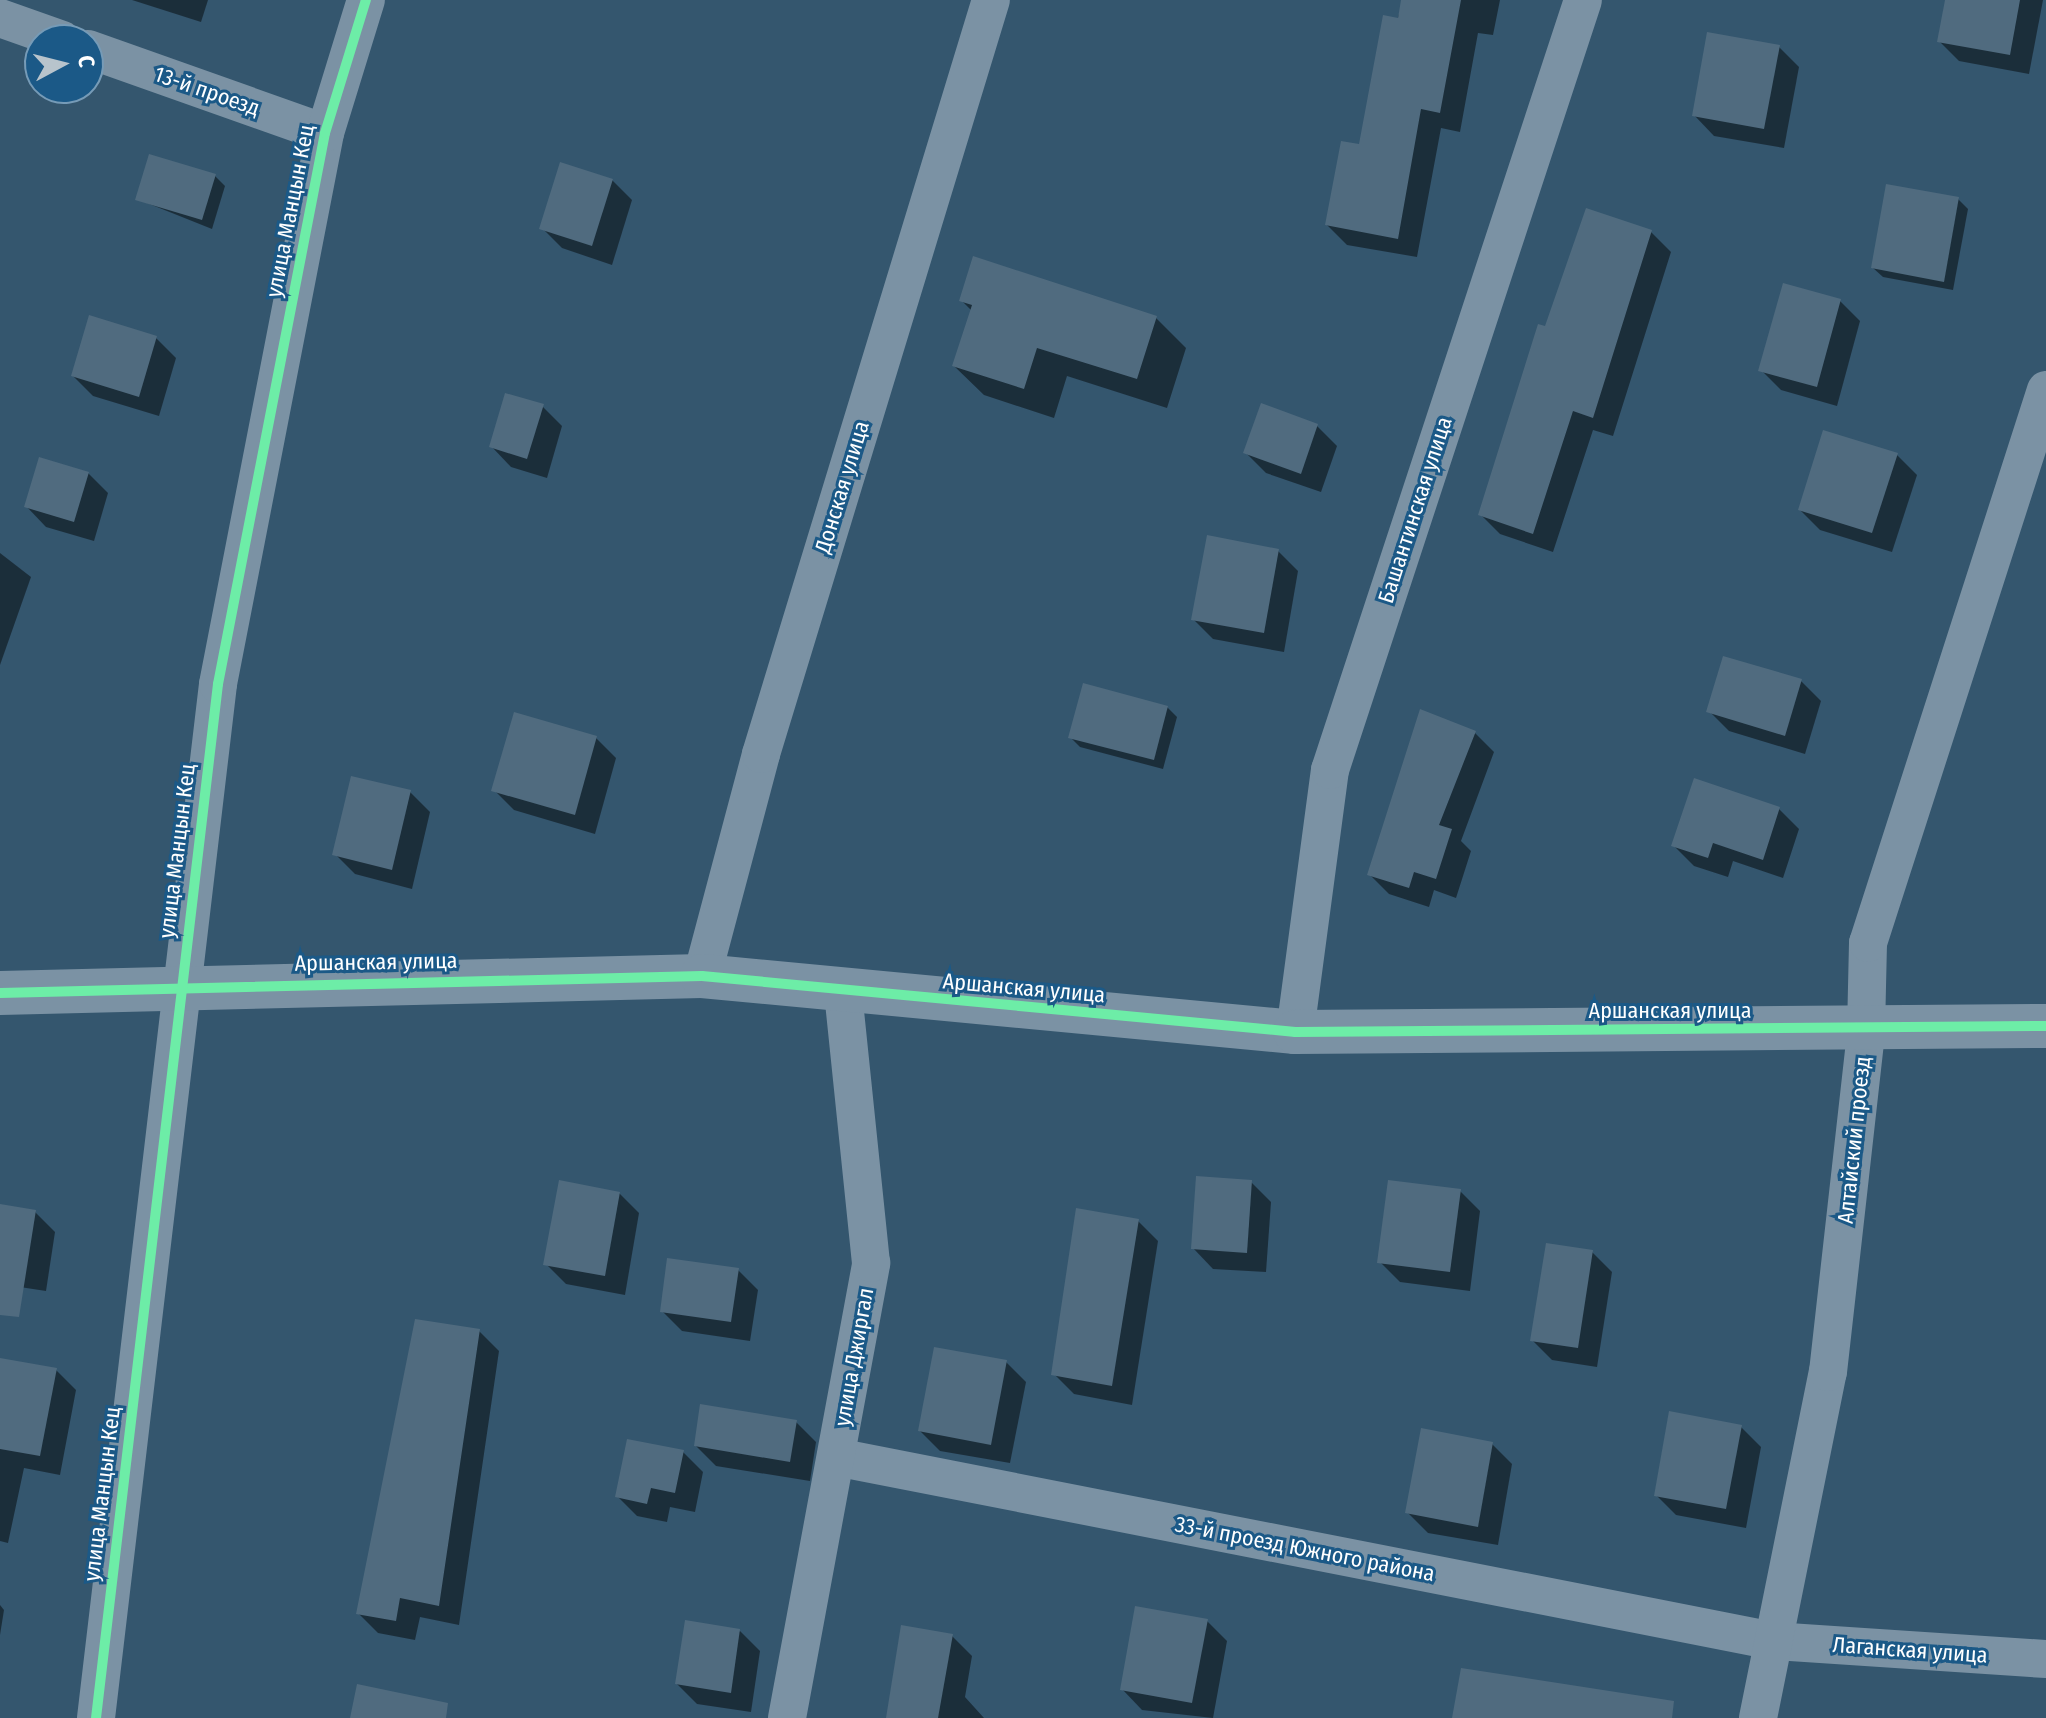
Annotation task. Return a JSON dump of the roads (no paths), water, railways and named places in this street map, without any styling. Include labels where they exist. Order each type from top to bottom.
[{"type":"street","name":"улица Манцын Кец","points":[[96,1718],[218,684],[325,133],[366,0]]},
{"type":"street","name":"Донская улица","points":[[702,976],[761,754],[991,0]]},
{"type":"street","name":"Башантинская улица","points":[[1295,1032],[1330,770],[1583,0]]},
{"type":"street","points":[[0,18],[24,27]]},
{"type":"street","name":"13-й проезд","points":[[104,55],[325,133]]},
{"type":"street","name":"Алтайский проезд","points":[[1758,1718],[1828,1372],[1866,1031],[1868,943],[2046,390]]},
{"type":"street","name":"Аршанская улица","points":[[0,993],[182,986],[702,976],[843,992],[1295,1032],[1866,1031],[2046,1026]]},
{"type":"street","name":"улица Джиргал","points":[[787,1718],[871,1263],[843,992]]},
{"type":"street","name":"33-й проезд Южного района","points":[[836,1457],[1774,1641]]},
{"type":"street","name":"Лаганская улица","points":[[1774,1641],[2046,1659]]}]
